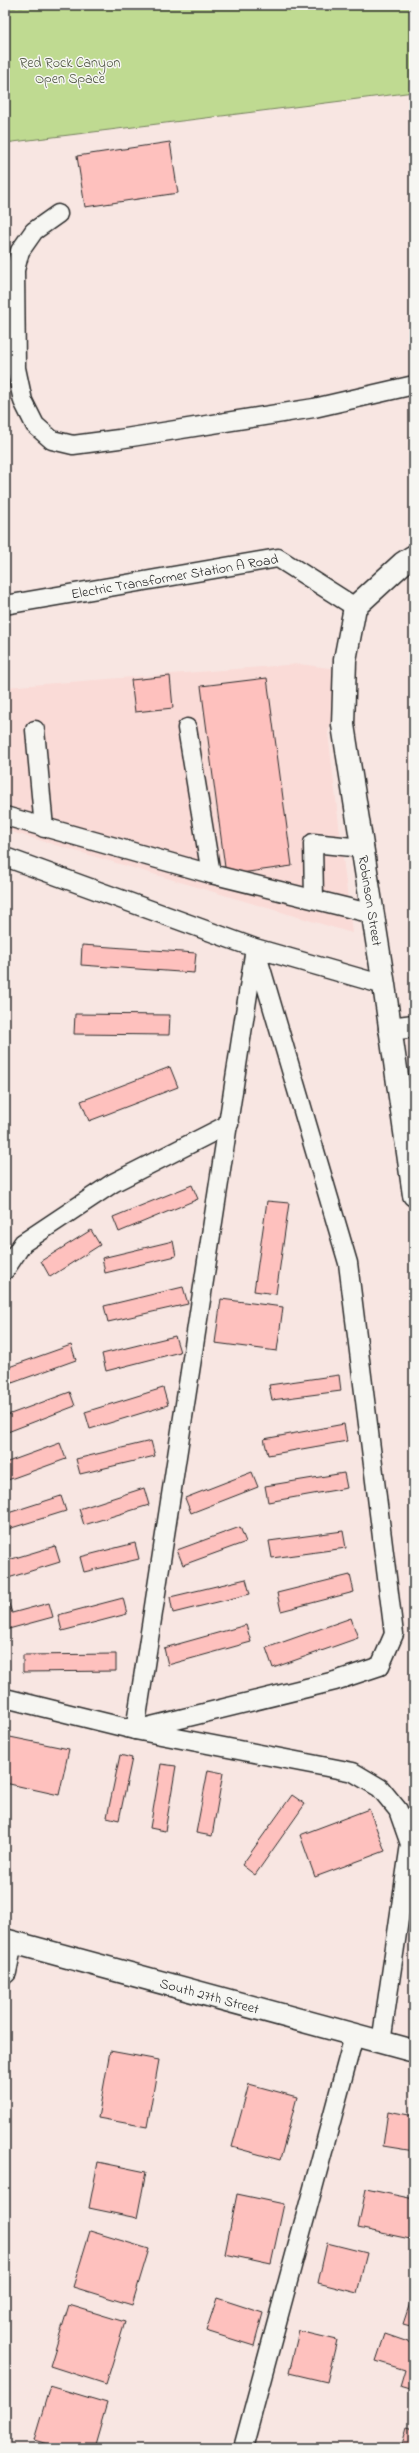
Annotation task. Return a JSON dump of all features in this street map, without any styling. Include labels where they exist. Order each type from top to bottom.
[{"type":"street","points":[[355,607],[403,563],[414,556]]},
{"type":"street","name":"Robinson Street","points":[[355,607],[345,660],[343,725],[384,985],[414,1195]]},
{"type":"street","points":[[390,1029],[414,1026]]},
{"type":"street","points":[[5,1972],[8,1941]]},
{"type":"street","name":"South 27th Street","points":[[8,1941],[354,2036],[414,2051]]},
{"type":"lane","points":[[58,214],[34,231],[20,251],[15,270],[16,368],[23,400],[35,425],[52,440],[73,445],[119,439],[314,408],[414,385]]},
{"type":"lane","name":"Electric Transformer Station A Road","points":[[5,605],[278,558],[355,607]]},
{"type":"lane","points":[[187,728],[211,874]]},
{"type":"lane","points":[[35,730],[44,828]]},
{"type":"lane","points":[[5,816],[211,874],[373,914]]},
{"type":"lane","points":[[314,899],[313,843],[362,848]]},
{"type":"lane","points":[[5,857],[255,948],[384,985]]},
{"type":"lane","points":[[136,1730],[255,948]]},
{"type":"lane","points":[[136,1730],[335,1681],[380,1666],[394,1634],[348,1263],[255,948]]},
{"type":"lane","points":[[5,1270],[23,1244],[113,1183],[229,1124]]},
{"type":"lane","points":[[5,1698],[136,1730],[352,1772],[380,1788],[398,1810],[410,1844],[381,2043]]},
{"type":"lane","points":[[243,2448],[354,2036]]},
{"type":"path","points":[[5,7],[40,5]]},
{"type":"shaded area","points":[[299,664],[345,670],[328,733],[352,933],[5,830],[5,687]]},
{"type":"green space","name":"Red Rock Canyon Open Space","points":[[5,5],[414,5],[414,92],[5,143]]},
{"type":"building","points":[[170,142],[178,193],[85,207],[77,156]]},
{"type":"building","points":[[170,676],[173,708],[135,712],[131,680]]},
{"type":"building","points":[[267,678],[292,866],[226,875],[201,686]]},
{"type":"building","points":[[82,945],[196,953],[194,973],[81,965]]},
{"type":"building","points":[[75,1014],[170,1015],[169,1035],[74,1034]]},
{"type":"building","points":[[170,1067],[178,1087],[89,1121],[81,1101]]},
{"type":"building","points":[[192,1185],[198,1199],[119,1232],[113,1217]]},
{"type":"building","points":[[267,1201],[289,1203],[276,1294],[254,1291]]},
{"type":"building","points":[[91,1230],[100,1245],[50,1277],[41,1261]]},
{"type":"building","points":[[173,1241],[176,1256],[105,1273],[102,1258]]},
{"type":"building","points":[[183,1287],[188,1304],[108,1322],[104,1306]]},
{"type":"building","points":[[221,1299],[283,1307],[277,1351],[215,1343]]},
{"type":"building","points":[[175,1336],[180,1352],[106,1371],[102,1354]]},
{"type":"building","points":[[71,1345],[76,1360],[12,1383],[6,1368]]},
{"type":"building","points":[[339,1375],[341,1391],[272,1400],[269,1385]]},
{"type":"building","points":[[163,1388],[168,1405],[90,1429],[85,1412]]},
{"type":"building","points":[[70,1392],[75,1406],[5,1433],[5,1416]]},
{"type":"building","points":[[344,1424],[347,1441],[268,1455],[264,1439]]},
{"type":"building","points":[[151,1441],[155,1456],[80,1474],[76,1459]]},
{"type":"building","points":[[60,1443],[66,1459],[5,1481],[5,1463]]},
{"type":"building","points":[[252,1472],[258,1487],[191,1513],[185,1498]]},
{"type":"building","points":[[344,1473],[347,1488],[268,1502],[265,1486]]},
{"type":"building","points":[[144,1488],[149,1505],[84,1525],[79,1509]]},
{"type":"building","points":[[61,1496],[66,1511],[5,1530],[5,1514]]},
{"type":"building","points":[[240,1527],[246,1542],[183,1565],[177,1550]]},
{"type":"building","points":[[343,1531],[346,1548],[272,1558],[269,1541]]},
{"type":"building","points":[[135,1543],[139,1559],[84,1572],[80,1557]]},
{"type":"building","points":[[55,1546],[60,1562],[5,1579],[5,1561]]},
{"type":"building","points":[[350,1575],[354,1592],[281,1611],[277,1593]]},
{"type":"building","points":[[246,1579],[250,1594],[173,1613],[170,1597]]},
{"type":"building","points":[[5,1598],[7,1598],[12,1613],[49,1603],[53,1617],[5,1630]]},
{"type":"building","points":[[123,1598],[127,1614],[62,1631],[58,1615]]},
{"type":"building","points":[[351,1618],[358,1638],[273,1668],[266,1648]]},
{"type":"building","points":[[246,1625],[251,1642],[168,1665],[164,1648]]},
{"type":"building","points":[[116,1654],[116,1671],[23,1672],[23,1655]]},
{"type":"building","points":[[5,1736],[69,1749],[59,1795],[5,1783]]},
{"type":"building","points":[[120,1755],[132,1758],[119,1820],[107,1817]]},
{"type":"building","points":[[161,1764],[176,1766],[165,1831],[150,1828]]},
{"type":"building","points":[[208,1770],[223,1773],[212,1836],[196,1833]]},
{"type":"building","points":[[292,1795],[305,1804],[255,1875],[242,1865]]},
{"type":"building","points":[[369,1809],[385,1851],[315,1877],[300,1835]]},
{"type":"building","points":[[110,2051],[159,2060],[147,2127],[98,2118]]},
{"type":"building","points":[[249,2084],[297,2097],[280,2160],[232,2147]]},
{"type":"building","points":[[388,2111],[414,2116],[414,2151],[383,2146]]},
{"type":"building","points":[[98,2162],[146,2172],[137,2218],[89,2208]]},
{"type":"building","points":[[366,2189],[414,2199],[414,2218],[410,2239],[358,2228]]},
{"type":"building","points":[[237,2194],[284,2204],[271,2264],[225,2254]]},
{"type":"building","points":[[90,2231],[149,2249],[132,2305],[73,2287]]},
{"type":"building","points":[[327,2243],[367,2253],[357,2293],[318,2283]]},
{"type":"building","points":[[414,2291],[414,2327],[403,2324]]},
{"type":"building","points":[[217,2298],[263,2313],[254,2346],[206,2331]]},
{"type":"building","points":[[69,2305],[125,2322],[106,2384],[50,2366]]},
{"type":"building","points":[[299,2331],[337,2340],[327,2382],[289,2373]]},
{"type":"building","points":[[385,2334],[414,2344],[414,2391],[400,2387],[405,2370],[376,2361]]},
{"type":"building","points":[[50,2386],[107,2403],[94,2448],[61,2448],[34,2440]]},
{"type":"building","points":[[407,2427],[414,2429],[414,2448],[401,2448]]}]
